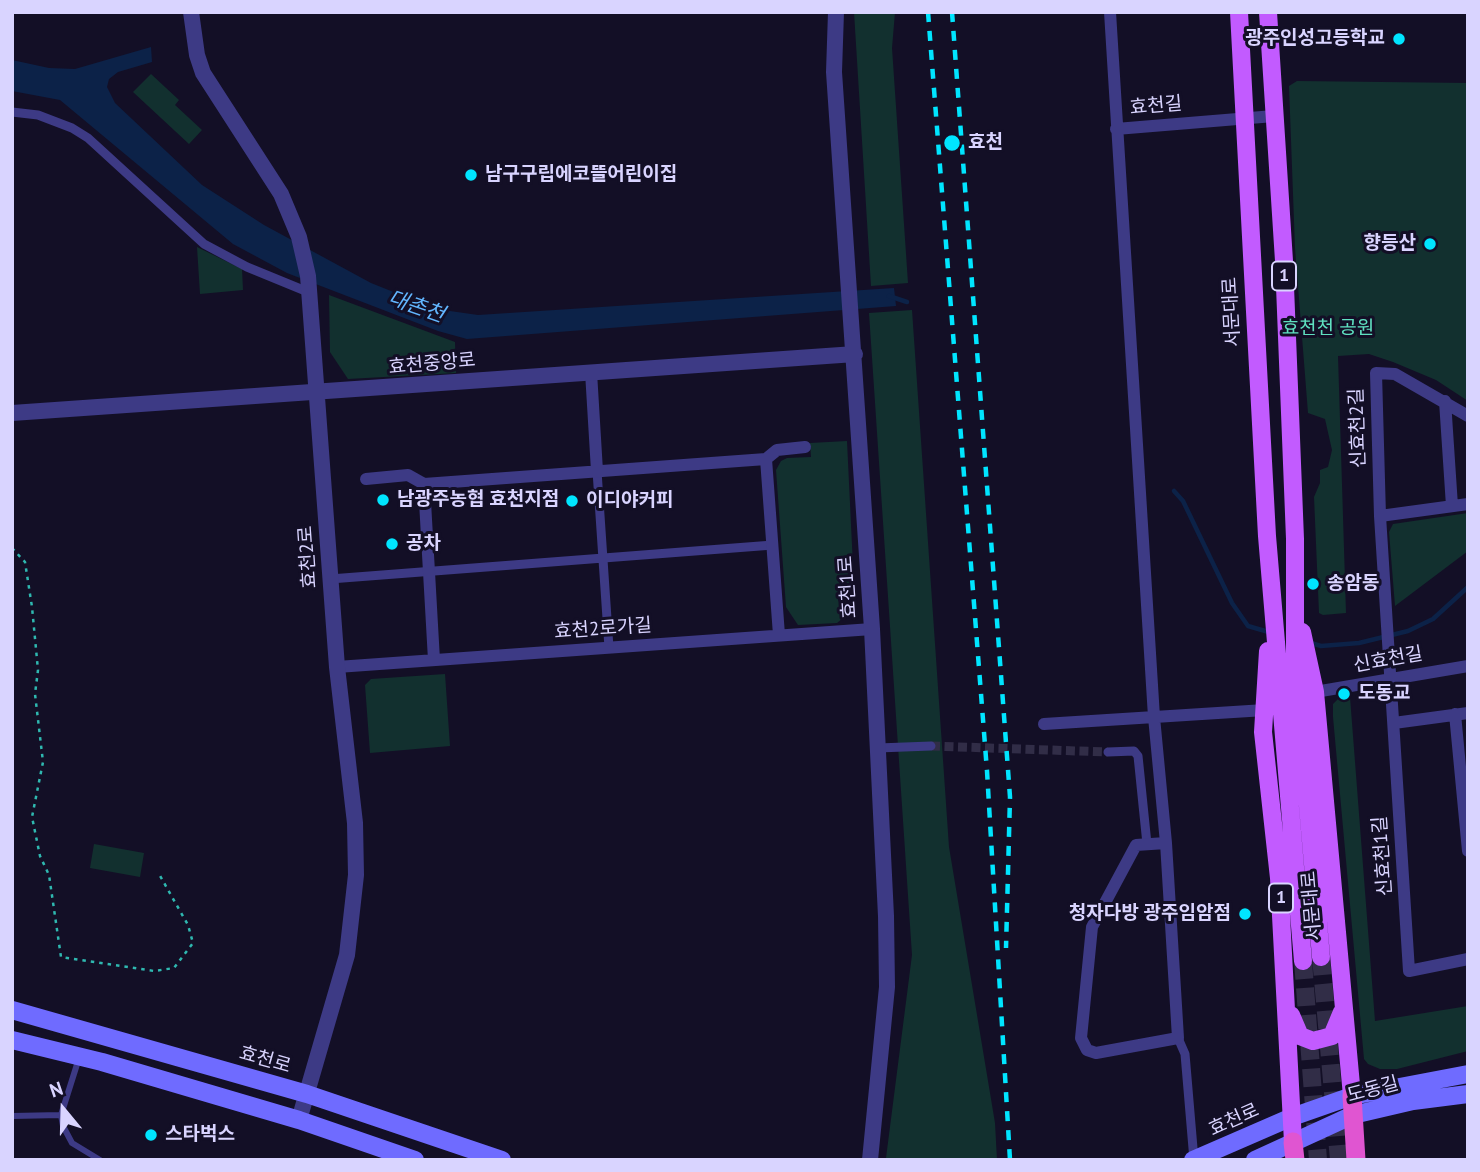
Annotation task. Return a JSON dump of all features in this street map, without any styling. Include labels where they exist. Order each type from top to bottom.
[{"type":"highway","name":"서문대로","points":[[1352,1105],[1356,1160]]},
{"type":"main road","name":"서문대로","points":[[1238,12],[1272,610],[1287,654],[1321,957]]},
{"type":"main road","name":"1","points":[[1268,12],[1284,261],[1295,539],[1297,608],[1287,654]]},
{"type":"main road","name":"서문대로","points":[[1287,654],[1315,692],[1352,1105]]},
{"type":"main road","name":"서문대로","points":[[1287,654],[1265,710],[1263,732],[1279,878],[1294,1151]]},
{"type":"main road","name":"서문대로","points":[[1287,654],[1303,961]]},
{"type":"main road","points":[[1286,1002],[1300,1036],[1314,1041],[1332,1036],[1343,1007]]},
{"type":"main road","name":"효천로","points":[[12,1010],[307,1094],[502,1160]]},
{"type":"main road","points":[[12,1040],[80,1056],[299,1120],[415,1160]]},
{"type":"main road","name":"도동길","points":[[1292,1117],[1352,1105],[1468,1074]]},
{"type":"main road","name":"도동길","points":[[1294,1151],[1352,1105],[1468,1094]]},
{"type":"main road","name":"효천로","points":[[1193,1160],[1292,1117]]},
{"type":"main road","points":[[1255,1160],[1294,1151]]},
{"type":"street","name":"효천2로","points":[[191,12],[197,55],[203,73],[272,178],[291,215],[305,257],[309,292],[337,667],[355,823],[353,919],[341,982],[299,1120]]},
{"type":"street","name":"효천1로","points":[[836,12],[834,72],[872,629],[887,987],[870,1160]]},
{"type":"street","name":"효천길","points":[[1110,12],[1116,129],[1274,116]]},
{"type":"street","points":[[12,112],[37,115],[72,128],[88,138],[204,244],[247,267],[309,292]]},
{"type":"street","points":[[1116,129],[1154,717],[1166,843],[1178,1038],[1185,1054],[1193,1160]]},
{"type":"street","name":"효천중앙로","points":[[12,412],[317,394],[855,354]]},
{"type":"street","points":[[591,372],[609,648]]},
{"type":"street","name":"신효천2길","points":[[1392,679],[1380,516],[1376,373],[1395,374],[1468,416]]},
{"type":"street","points":[[1445,401],[1452,506]]},
{"type":"street","points":[[366,479],[408,475],[424,484],[766,459],[777,450],[805,447]]},
{"type":"street","points":[[766,459],[779,635]]},
{"type":"street","points":[[424,484],[434,660]]},
{"type":"street","points":[[1380,516],[1468,504]]},
{"type":"street","points":[[330,579],[773,545]]},
{"type":"street","name":"효천2로가길","points":[[337,667],[872,629]]},
{"type":"street","name":"신효천길","points":[[1315,692],[1468,666]]},
{"type":"street","name":"신효천1길","points":[[1392,679],[1409,971],[1468,959]]},
{"type":"street","points":[[1044,724],[1265,710]]},
{"type":"street","points":[[1394,723],[1462,713],[1468,851]]},
{"type":"street","points":[[878,748],[931,746]]},
{"type":"street","points":[[1108,752],[1134,751],[1138,756],[1147,845]]},
{"type":"street","points":[[1166,843],[1136,845],[1092,927],[1081,1038],[1087,1050],[1096,1053],[1178,1038]]},
{"type":"lane","points":[[80,1056],[61,1115],[63,1126],[72,1143],[100,1160]]},
{"type":"lane","points":[[12,1116],[61,1115]]},
{"type":"path","points":[[12,548],[25,562],[32,607],[38,670],[36,694],[43,762],[32,817],[40,856],[48,875],[61,957],[154,971],[174,968],[193,943],[188,925],[159,874]]},
{"type":"green space","points":[[854,12],[895,12],[892,48],[908,283],[871,286]]},
{"type":"green space","points":[[151,74],[179,100],[175,105],[202,130],[189,144],[133,92]]},
{"type":"green space","name":"효천천 공원","points":[[1297,81],[1468,83],[1468,401],[1436,380],[1393,362],[1369,354],[1338,356],[1346,613],[1323,615],[1319,613],[1314,497],[1320,483],[1320,470],[1328,467],[1332,450],[1325,419],[1308,413],[1295,248],[1289,86]]},
{"type":"green space","points":[[197,247],[242,269],[243,290],[200,294]]},
{"type":"green space","points":[[329,295],[455,342],[456,373],[348,379],[330,352]]},
{"type":"green space","points":[[912,310],[949,847],[995,1123],[997,1160],[886,1158],[912,955],[869,313]]},
{"type":"green space","points":[[847,441],[855,608],[837,623],[798,625],[786,607],[776,470],[781,461],[787,458],[811,457],[810,443]]},
{"type":"green space","points":[[1468,513],[1468,551],[1395,606],[1389,532],[1393,524]]},
{"type":"green space","points":[[445,674],[450,746],[370,753],[365,685],[371,679]]},
{"type":"green space","points":[[1350,697],[1375,1021],[1468,1006],[1468,1051],[1397,1069],[1380,1069],[1368,1064],[1364,1059],[1333,717],[1333,704],[1338,699]]},
{"type":"green space","points":[[94,844],[144,853],[140,877],[90,868]]},
{"type":"water","name":"대촌천","points":[[151,47],[152,62],[118,72],[109,79],[107,87],[115,103],[202,185],[264,225],[371,283],[436,309],[478,315],[894,288],[896,306],[467,339],[438,331],[287,273],[233,244],[60,100],[12,91],[12,60],[49,68],[75,69]]},
{"type":"waterway","points":[[889,296],[907,302]]},
{"type":"waterway","points":[[1174,491],[1183,501],[1232,603],[1248,626],[1272,633]]},
{"type":"waterway","points":[[1311,643],[1321,646],[1359,643],[1408,631],[1433,619],[1468,587]]},
{"type":"tunnel","points":[[931,746],[1108,752]]},
{"type":"tunnel","points":[[1321,957],[1339,1160]]},
{"type":"tunnel","points":[[1303,961],[1318,1160]]},
{"type":"railway","points":[[928,12],[987,771],[1010,1160]]},
{"type":"railway","points":[[952,12],[1010,797],[1006,948]]},
{"type":"place","name":"광주인성고등학교","points":[[1399,39]]},
{"type":"place","name":"효천","points":[[952,143]]},
{"type":"place","name":"남구구립에코뜰어린이집","points":[[471,175]]},
{"type":"place","name":"향등산","points":[[1430,244]]},
{"type":"place","name":"남광주농협 효천지점","points":[[383,500]]},
{"type":"place","name":"이디야커피","points":[[572,501]]},
{"type":"place","name":"공차","points":[[392,544]]},
{"type":"place","name":"송암동","points":[[1313,584]]},
{"type":"place","name":"도동교","points":[[1344,694]]},
{"type":"place","name":"청자다방 광주임암점","points":[[1245,914]]},
{"type":"place","name":"스타벅스","points":[[151,1135]]}]
